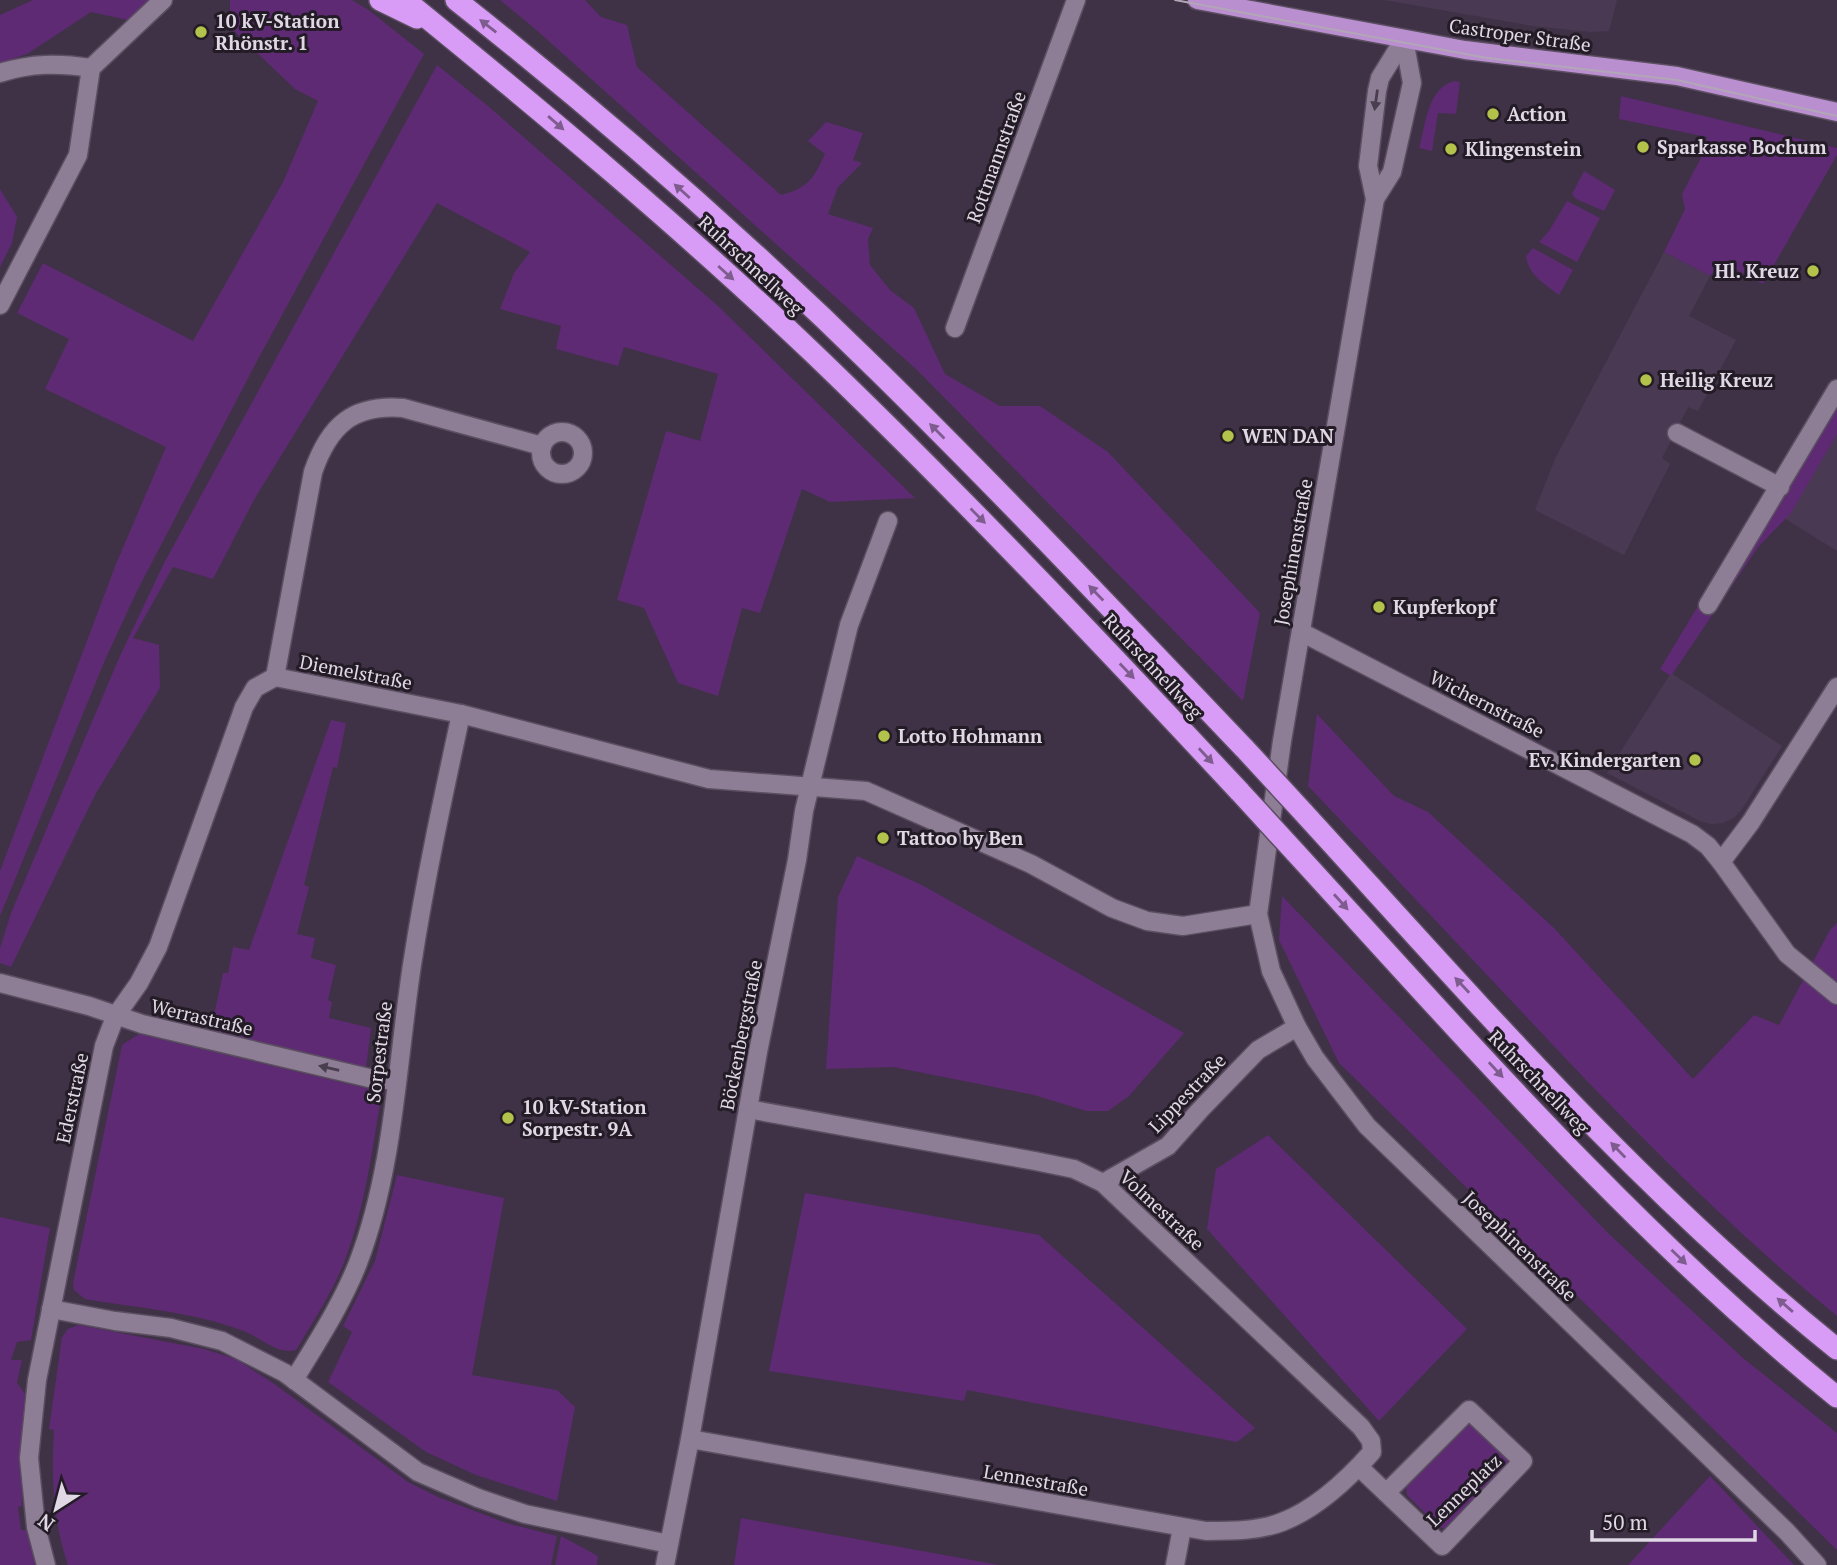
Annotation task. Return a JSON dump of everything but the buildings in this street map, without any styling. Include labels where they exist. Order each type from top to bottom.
[{"type":"highway","points":[[380,0],[438,27]]},
{"type":"highway","name":"Ruhrschnellweg","points":[[405,0],[638,193],[820,360],[1046,586],[1296,852],[1497,1072],[1653,1231],[1747,1320],[1837,1397]]},
{"type":"highway","name":"Ruhrschnellweg","points":[[456,0],[520,51],[747,248],[878,371],[1050,544],[1245,749],[1512,1040],[1655,1188],[1837,1349]]},
{"type":"main road","name":"Castroper Straße","points":[[1197,0],[1528,59],[1678,76],[1837,112]]},
{"type":"street","points":[[0,305],[78,155],[91,68],[163,0]]},
{"type":"street","name":"Rottmannstraße","points":[[954,328],[1076,0]]},
{"type":"street","name":"Josephinenstraße","points":[[1375,199],[1392,172],[1412,83],[1404,38]]},
{"type":"street","name":"Josephinenstraße","points":[[1404,38],[1380,78],[1377,91],[1368,166],[1375,199],[1282,741],[1258,914],[1271,971],[1315,1058],[1367,1126],[1787,1532],[1817,1565]]},
{"type":"street","points":[[0,73],[17,67],[58,63],[91,68]]},
{"type":"street","points":[[1708,605],[1837,389]]},
{"type":"street","name":"Diemelstraße","points":[[542,446],[402,408],[381,407],[357,413],[336,427],[321,448],[313,472],[275,677],[461,714],[709,779],[811,785]]},
{"type":"street","points":[[1677,433],[1780,486]]},
{"type":"street","name":"Böckenbergstraße","points":[[665,1565],[748,1109],[811,785],[849,625],[888,521]]},
{"type":"street","name":"Wichernstraße","points":[[1301,632],[1692,834],[1708,846],[1721,862],[1787,954],[1835,990]]},
{"type":"street","name":"Ederstraße","points":[[46,1565],[36,1527],[29,1458],[37,1380],[104,1046],[115,1017],[139,983],[158,947],[243,707],[255,688],[275,677]]},
{"type":"street","points":[[1721,862],[1751,822],[1837,687]]},
{"type":"street","name":"Sorpestraße","points":[[294,1380],[332,1317],[359,1262],[373,1216],[390,1137],[422,902],[461,714]]},
{"type":"street","points":[[811,785],[866,791],[1031,864],[1112,908],[1147,921],[1183,926],[1258,914]]},
{"type":"street","name":"Werrastraße","points":[[0,983],[89,1006],[115,1017],[396,1081]]},
{"type":"street","name":"Lippestraße","points":[[1103,1183],[1168,1146],[1258,1051],[1297,1027]]},
{"type":"street","name":"Volmestraße","points":[[748,1109],[1074,1169],[1103,1183],[1361,1427],[1371,1441],[1372,1452],[1359,1467]]},
{"type":"street","points":[[51,1309],[171,1328],[222,1341],[294,1380],[392,1455],[440,1482],[525,1514],[670,1544]]},
{"type":"street","name":"Lenneplatz","points":[[1359,1467],[1386,1493],[1442,1546],[1523,1461],[1469,1410],[1386,1493]]},
{"type":"street","name":"Lennestraße","points":[[690,1439],[1182,1528],[1236,1531],[1282,1522],[1322,1499],[1359,1467]]},
{"type":"street","points":[[1175,1565],[1182,1528]]},
{"type":"shaded area","points":[[33,0],[156,0],[137,22],[91,12],[27,54],[0,63],[0,15]]},
{"type":"shaded area","points":[[230,0],[352,0],[424,54],[256,363],[136,593],[105,660],[0,916],[0,871],[116,564],[166,447],[45,389],[69,339],[17,313],[43,263],[193,341],[283,182],[318,101],[295,89],[230,27]]},
{"type":"shaded area","points":[[500,0],[585,0],[601,17],[627,25],[637,67],[781,195],[804,185],[817,170],[825,154],[808,141],[826,122],[863,133],[853,160],[862,163],[838,187],[828,214],[873,228],[868,239],[870,265],[890,290],[914,308],[945,374],[1000,406],[1040,406],[1108,452],[1260,613],[1243,701],[916,369]]},
{"type":"shaded area","points":[[1384,0],[1617,0],[1609,31],[1591,32],[1533,26]]},
{"type":"shaded area","points":[[437,65],[718,306],[915,498],[830,502],[802,489],[760,613],[742,608],[718,696],[678,683],[644,608],[617,600],[666,431],[700,441],[718,374],[624,347],[618,366],[556,349],[561,326],[500,309],[514,273],[530,252],[437,203],[255,498],[213,579],[173,567],[133,638],[159,645],[160,688],[95,795],[11,967],[0,963],[0,948],[11,913],[119,658],[164,563]]},
{"type":"shaded area","points":[[1454,81],[1460,82],[1456,114],[1438,113],[1432,151],[1419,148],[1433,99],[1445,85]]},
{"type":"shaded area","points":[[1621,96],[1837,148],[1837,155],[1763,284],[1722,262],[1710,276],[1664,252],[1685,209],[1682,194],[1706,148],[1707,137],[1619,119]]},
{"type":"shaded area","points":[[1584,171],[1615,190],[1604,211],[1576,199],[1572,194]]},
{"type":"shaded area","points":[[0,189],[17,217],[12,243],[0,267]]},
{"type":"shaded area","points":[[1567,201],[1600,218],[1577,262],[1539,242]]},
{"type":"shaded area","points":[[1533,248],[1573,270],[1559,295],[1538,279],[1530,269],[1526,256]]},
{"type":"shaded area","points":[[1664,252],[1710,276],[1689,316],[1736,340],[1698,411],[1688,407],[1662,458],[1670,464],[1624,555],[1535,510],[1555,459]]},
{"type":"shaded area","points":[[1837,403],[1837,551],[1776,513]]},
{"type":"shaded area","points":[[1837,408],[1837,434],[1791,513],[1759,546],[1671,676],[1660,669],[1701,601],[1712,606]]},
{"type":"shaded area","name":"Ev. Kindergarten","points":[[1671,673],[1782,746],[1742,809],[1735,817],[1723,823],[1700,821],[1607,773]]},
{"type":"shaded area","points":[[1317,714],[1394,796],[1428,812],[1554,928],[1693,1079],[1754,1015],[1779,1025],[1830,930],[1837,923],[1837,1316],[1753,1244],[1634,1129],[1308,786]]},
{"type":"shaded area","points":[[331,720],[346,723],[337,768],[333,767],[304,885],[309,887],[297,934],[315,938],[311,958],[336,965],[328,1000],[332,1002],[329,1018],[371,1028],[366,1068],[216,1033],[218,1021],[213,1020],[223,973],[228,973],[233,947],[249,950]]},
{"type":"shaded area","points":[[857,856],[922,885],[1184,1033],[1129,1096],[1108,1111],[1086,1111],[1034,1095],[893,1067],[826,1069],[838,897]]},
{"type":"shaded area","points":[[1282,896],[1608,1233],[1743,1358],[1837,1433],[1837,1550],[1339,1063],[1279,940]]},
{"type":"shaded area","points":[[139,1034],[382,1092],[367,1180],[351,1244],[333,1287],[296,1350],[276,1348],[227,1325],[167,1311],[85,1299],[74,1290],[73,1283],[122,1045]]},
{"type":"shaded area","points":[[1268,1135],[1467,1329],[1379,1421],[1207,1229],[1216,1169]]},
{"type":"shaded area","points":[[397,1175],[504,1198],[472,1375],[557,1390],[575,1407],[557,1501],[476,1475],[426,1452],[328,1382],[352,1332],[343,1326],[375,1261]]},
{"type":"shaded area","points":[[805,1193],[1039,1235],[1255,1428],[1237,1442],[967,1390],[964,1401],[769,1371]]},
{"type":"shaded area","points":[[0,1217],[50,1228],[31,1340],[17,1342],[11,1360],[22,1360],[17,1383],[25,1394],[21,1437],[22,1506],[18,1507],[21,1530],[26,1530],[35,1565],[0,1565]]},
{"type":"shaded area","points":[[78,1325],[204,1349],[236,1359],[408,1482],[438,1497],[506,1523],[557,1536],[551,1565],[68,1565],[56,1515],[53,1481],[54,1430],[49,1429],[62,1337],[68,1329]]},
{"type":"shaded area","points":[[1471,1423],[1509,1458],[1510,1463],[1452,1527],[1445,1529],[1438,1526],[1407,1495],[1406,1487],[1466,1424]]},
{"type":"shaded area","points":[[1710,1476],[1794,1565],[1628,1565]]},
{"type":"shaded area","points":[[741,1518],[999,1565],[734,1565]]},
{"type":"shaded area","points":[[561,1536],[598,1556],[597,1565],[555,1565]]},
{"type":"tram line","points":[[1175,0],[1487,58],[1677,80],[1837,116]]},
{"type":"place","name":"10 kV-Station Rhönstr. 1","points":[[201,32]]},
{"type":"place","name":"Action","points":[[1493,114]]},
{"type":"place","name":"Sparkasse Bochum","points":[[1643,147]]},
{"type":"place","name":"Klingenstein","points":[[1451,149]]},
{"type":"place","name":"Hl. Kreuz","points":[[1813,271]]},
{"type":"place","name":"Heilig Kreuz","points":[[1646,380]]},
{"type":"place","name":"WEN DAN","points":[[1228,436]]},
{"type":"place","name":"Kupferkopf","points":[[1379,607]]},
{"type":"place","name":"Lotto Hohmann","points":[[884,736]]},
{"type":"place","name":"Ev. Kindergarten","points":[[1695,760]]},
{"type":"place","name":"Tattoo by Ben","points":[[883,838]]},
{"type":"place","name":"10 kV-Station Sorpestr. 9A","points":[[508,1118]]}]
